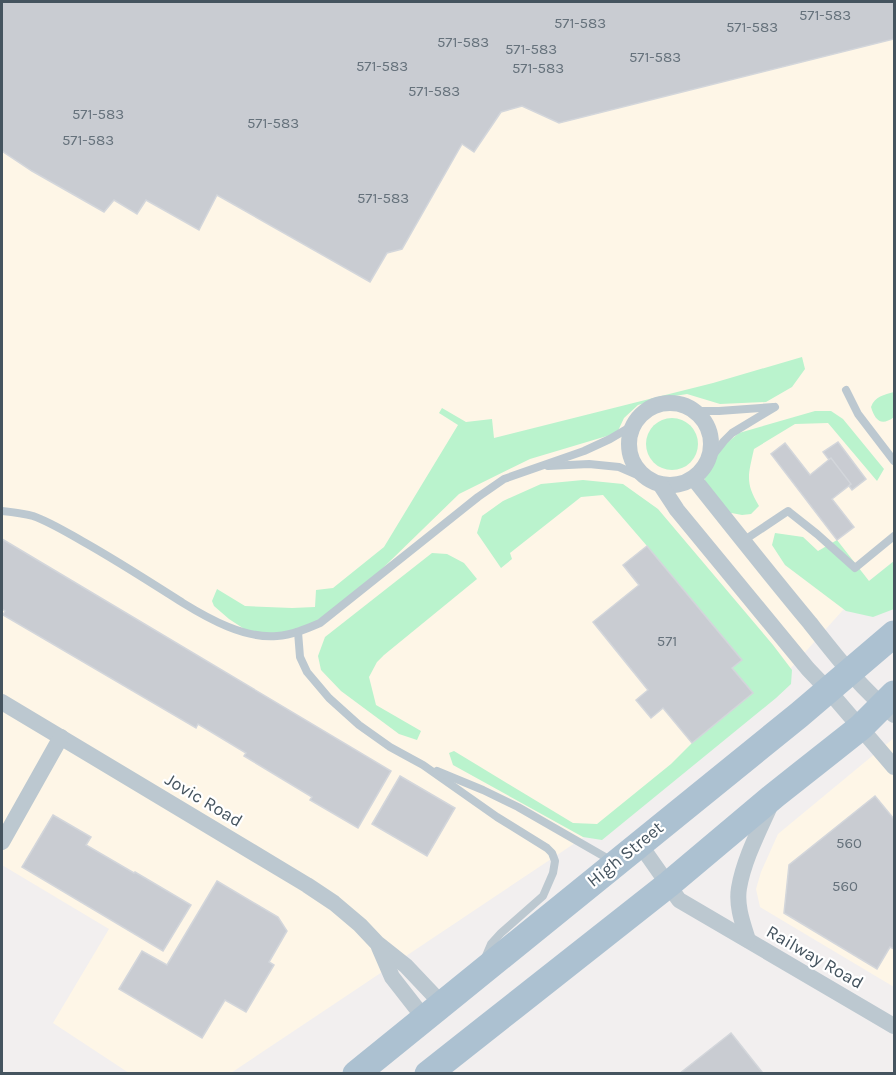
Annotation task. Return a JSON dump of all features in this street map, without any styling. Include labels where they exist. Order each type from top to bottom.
[{"type":"main road","name":"High Street","points":[[356,1074],[894,634]]},
{"type":"main road","points":[[428,1074],[669,884],[775,795],[890,705]]},
{"type":"street","points":[[654,482],[671,486],[683,484],[694,479],[704,470],[709,460],[712,447],[711,434],[705,421],[696,411],[685,405],[673,402],[660,404],[649,408],[639,416],[632,426],[629,438],[629,450],[633,462],[640,473],[654,482],[775,630],[894,767]]},
{"type":"street","points":[[694,479],[849,671],[890,705]]},
{"type":"street","name":"Jovic Road","points":[[2,702],[334,903],[377,943],[392,977],[433,1011]]},
{"type":"street","points":[[2,842],[62,737]]},
{"type":"street","name":"Railway Road","points":[[748,940],[740,914],[739,890],[747,857],[775,795]]},
{"type":"street","name":"Railway Road","points":[[639,843],[679,900],[894,1026]]},
{"type":"lane","points":[[846,390],[858,414],[894,461]]},
{"type":"lane","points":[[696,411],[775,407],[732,433],[709,460]]},
{"type":"lane","points":[[2,511],[19,512],[52,524],[225,626],[252,634],[276,637],[298,632],[320,623],[478,496],[504,479],[584,451],[632,426]]},
{"type":"lane","points":[[535,467],[589,464],[620,467],[654,482]]},
{"type":"lane","points":[[743,541],[788,511],[855,568],[894,536]]},
{"type":"lane","points":[[298,632],[300,657],[307,672],[329,698],[359,725],[390,747],[423,765],[518,807],[615,862]]},
{"type":"lane","points":[[423,765],[497,817],[547,848],[555,861],[553,873],[543,896],[491,944],[479,973]]},
{"type":"shaded area","points":[[2,2],[894,2],[894,561],[869,581],[781,679],[590,833],[231,1073],[129,1073],[53,1023],[109,929],[2,865]]},
{"type":"shaded area","points":[[894,738],[894,987],[760,907],[756,889],[778,834]]},
{"type":"green space","points":[[802,357],[805,369],[792,387],[766,402],[720,404],[687,394],[638,405],[624,418],[617,433],[530,459],[459,494],[349,601],[298,632],[252,634],[214,606],[212,601],[217,589],[245,606],[315,607],[316,590],[333,588],[384,547],[458,425],[439,413],[442,408],[466,422],[492,419],[494,438],[713,383]]},
{"type":"green space","points":[[894,392],[894,417],[879,421],[871,407],[873,403],[880,396]]},
{"type":"green space","points":[[815,411],[831,411],[843,419],[884,469],[877,481],[828,423],[795,424],[754,449],[749,479],[751,491],[759,506],[751,514],[742,515],[721,511],[706,491],[704,469],[709,460],[739,433]]},
{"type":"green space","points":[[667,418],[677,418],[686,422],[694,430],[698,444],[694,458],[686,466],[677,470],[667,470],[658,466],[650,458],[646,449],[646,439],[650,430],[658,422]]},
{"type":"green space","points":[[583,480],[623,484],[658,509],[792,670],[791,684],[776,698],[602,840],[583,837],[453,765],[449,753],[454,751],[573,823],[597,824],[753,693],[732,668],[741,659],[603,495],[581,497],[510,553],[512,559],[501,568],[477,533],[482,516],[503,501],[541,484]]},
{"type":"green space","points":[[775,533],[803,537],[818,551],[837,540],[869,581],[894,561],[894,609],[873,617],[846,611],[785,565],[772,545]]},
{"type":"green space","points":[[432,553],[447,554],[464,563],[477,579],[384,655],[377,662],[369,677],[376,705],[421,731],[417,740],[399,734],[341,691],[321,670],[318,656],[325,637]]},
{"type":"building","points":[[2,2],[894,2],[894,39],[559,123],[522,106],[501,112],[474,152],[462,144],[402,249],[387,253],[370,282],[217,195],[199,230],[146,200],[137,214],[114,200],[104,212],[2,151]]},
{"type":"building","points":[[838,442],[866,479],[852,490],[823,452]]},
{"type":"building","points":[[785,443],[810,475],[831,458],[851,484],[832,499],[854,527],[837,540],[771,454]]},
{"type":"building","points":[[2,539],[391,771],[358,828],[310,800],[312,797],[244,756],[246,753],[198,724],[196,728],[3,615],[5,611],[2,609]]},
{"type":"building","points":[[647,546],[742,660],[732,668],[753,693],[692,743],[663,708],[651,718],[636,700],[648,690],[593,622],[639,585],[623,565]]},
{"type":"building","points":[[400,776],[455,808],[427,856],[372,824]]},
{"type":"building","points":[[875,796],[894,819],[894,949],[890,947],[877,969],[784,913],[789,865]]},
{"type":"building","points":[[53,815],[91,837],[86,845],[191,905],[163,951],[22,867]]},
{"type":"building","points":[[217,881],[278,917],[287,931],[269,962],[274,965],[246,1012],[225,1000],[202,1038],[119,989],[142,951],[167,965]]},
{"type":"building","points":[[731,1033],[762,1072],[760,1074],[679,1074]]}]
